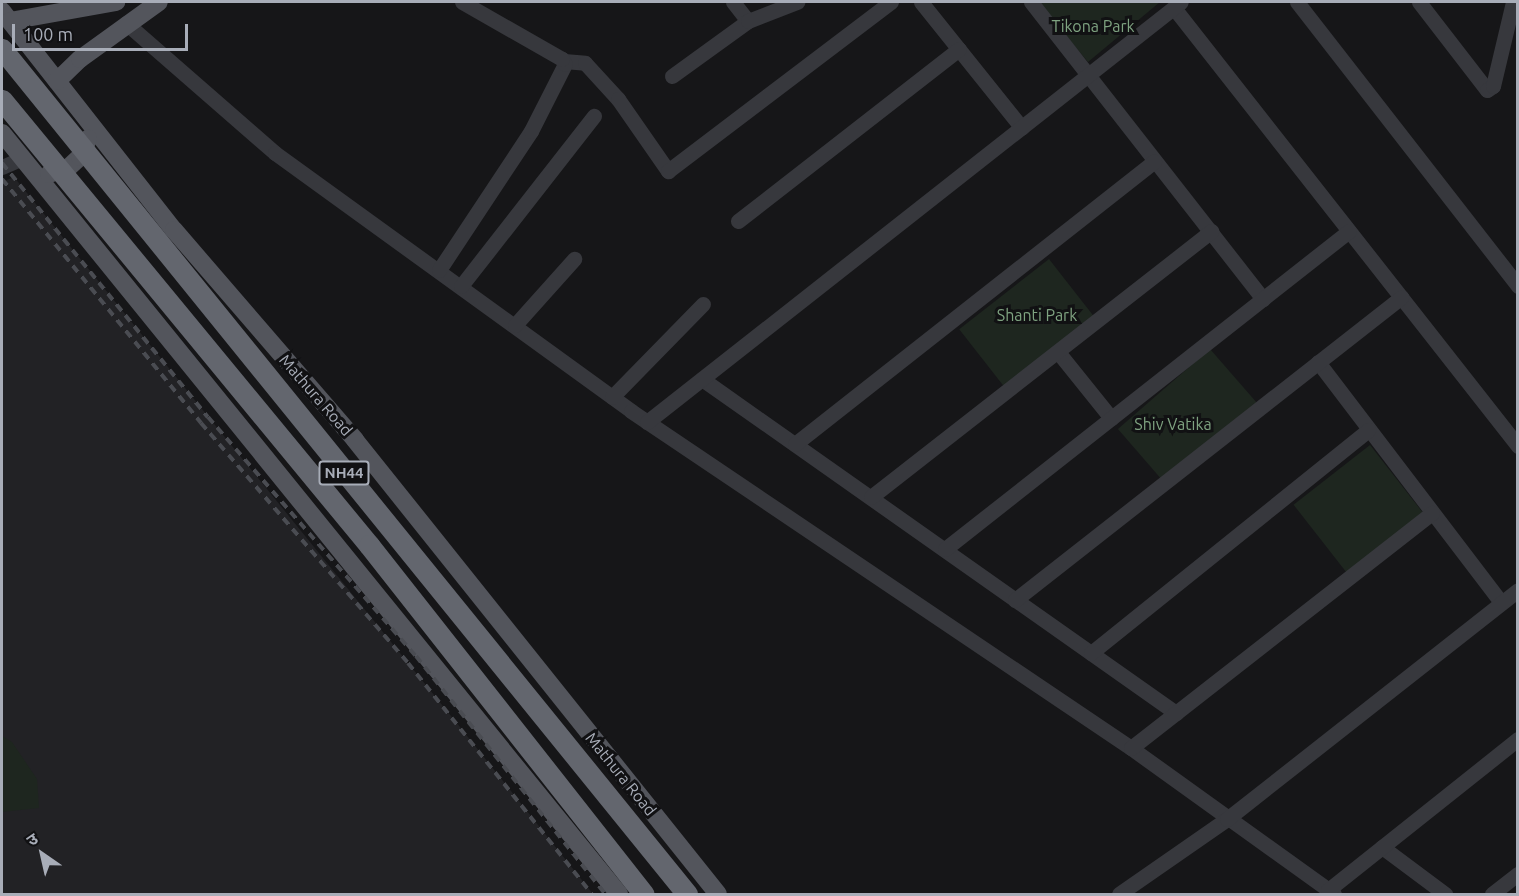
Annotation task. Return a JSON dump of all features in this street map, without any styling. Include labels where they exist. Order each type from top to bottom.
[{"type":"highway","name":"Mathura Road","points":[[2,50],[687,894]]},
{"type":"highway","name":"NH44","points":[[2,100],[369,545],[644,894]]},
{"type":"main road","points":[[6,16],[24,22],[116,2]]},
{"type":"main road","points":[[57,81],[126,23],[159,2]]},
{"type":"main road","name":"Mathura Road","points":[[6,16],[174,230],[355,440],[718,894]]},
{"type":"main road","points":[[35,175],[68,168],[80,157],[88,141],[88,120]]},
{"type":"main road","points":[[2,133],[619,894]]},
{"type":"street","points":[[462,2],[564,61],[585,63],[618,99],[668,171],[891,2]]},
{"type":"street","points":[[734,2],[748,21]]},
{"type":"street","points":[[672,76],[748,21],[796,2]]},
{"type":"street","points":[[921,2],[1022,128]]},
{"type":"street","points":[[1031,2],[1263,299]]},
{"type":"street","points":[[1297,2],[1518,286]]},
{"type":"street","points":[[1419,2],[1487,90],[1493,86],[1513,2]]},
{"type":"street","points":[[647,422],[1178,5],[1349,231],[1515,437]]},
{"type":"street","points":[[126,23],[275,153],[612,397],[1131,748],[1331,892],[1382,847],[1518,739]]},
{"type":"street","points":[[738,221],[959,49]]},
{"type":"street","points":[[439,270],[531,131],[563,71],[564,61]]},
{"type":"street","points":[[460,286],[594,116]]},
{"type":"street","points":[[2,167],[22,158]]},
{"type":"street","points":[[795,444],[1154,161]]},
{"type":"street","points":[[871,497],[1211,231]]},
{"type":"street","points":[[945,549],[1349,231]]},
{"type":"street","points":[[515,326],[574,259]]},
{"type":"street","points":[[1015,600],[1401,297]]},
{"type":"street","points":[[612,397],[703,304]]},
{"type":"street","points":[[1058,352],[1112,418]]},
{"type":"street","points":[[1318,362],[1501,603]]},
{"type":"street","points":[[702,379],[1176,713]]},
{"type":"street","points":[[1091,653],[1368,430]]},
{"type":"street","points":[[1131,748],[1432,513]]},
{"type":"street","points":[[1119,894],[1227,819],[1518,590]]},
{"type":"street","points":[[1382,847],[1445,894]]},
{"type":"street","points":[[1492,894],[1518,874]]},
{"type":"shaded area","points":[[14,177],[593,894],[2,894],[2,182]]},
{"type":"green space","name":"Tikona Park","points":[[1038,2],[1160,2],[1088,62]]},
{"type":"green space","name":"Shanti Park","points":[[1049,259],[1095,318],[1005,388],[959,329]]},
{"type":"green space","name":"Shiv Vatika","points":[[1210,349],[1257,403],[1165,483],[1118,429]]},
{"type":"green space","points":[[1370,445],[1424,514],[1347,573],[1294,505]]},
{"type":"green space","points":[[2,736],[12,742],[37,779],[39,808],[2,812]]},
{"type":"railway","points":[[2,163],[208,417],[416,656],[605,894]]},
{"type":"railway","points":[[2,179],[201,423],[408,663],[592,894]]}]
